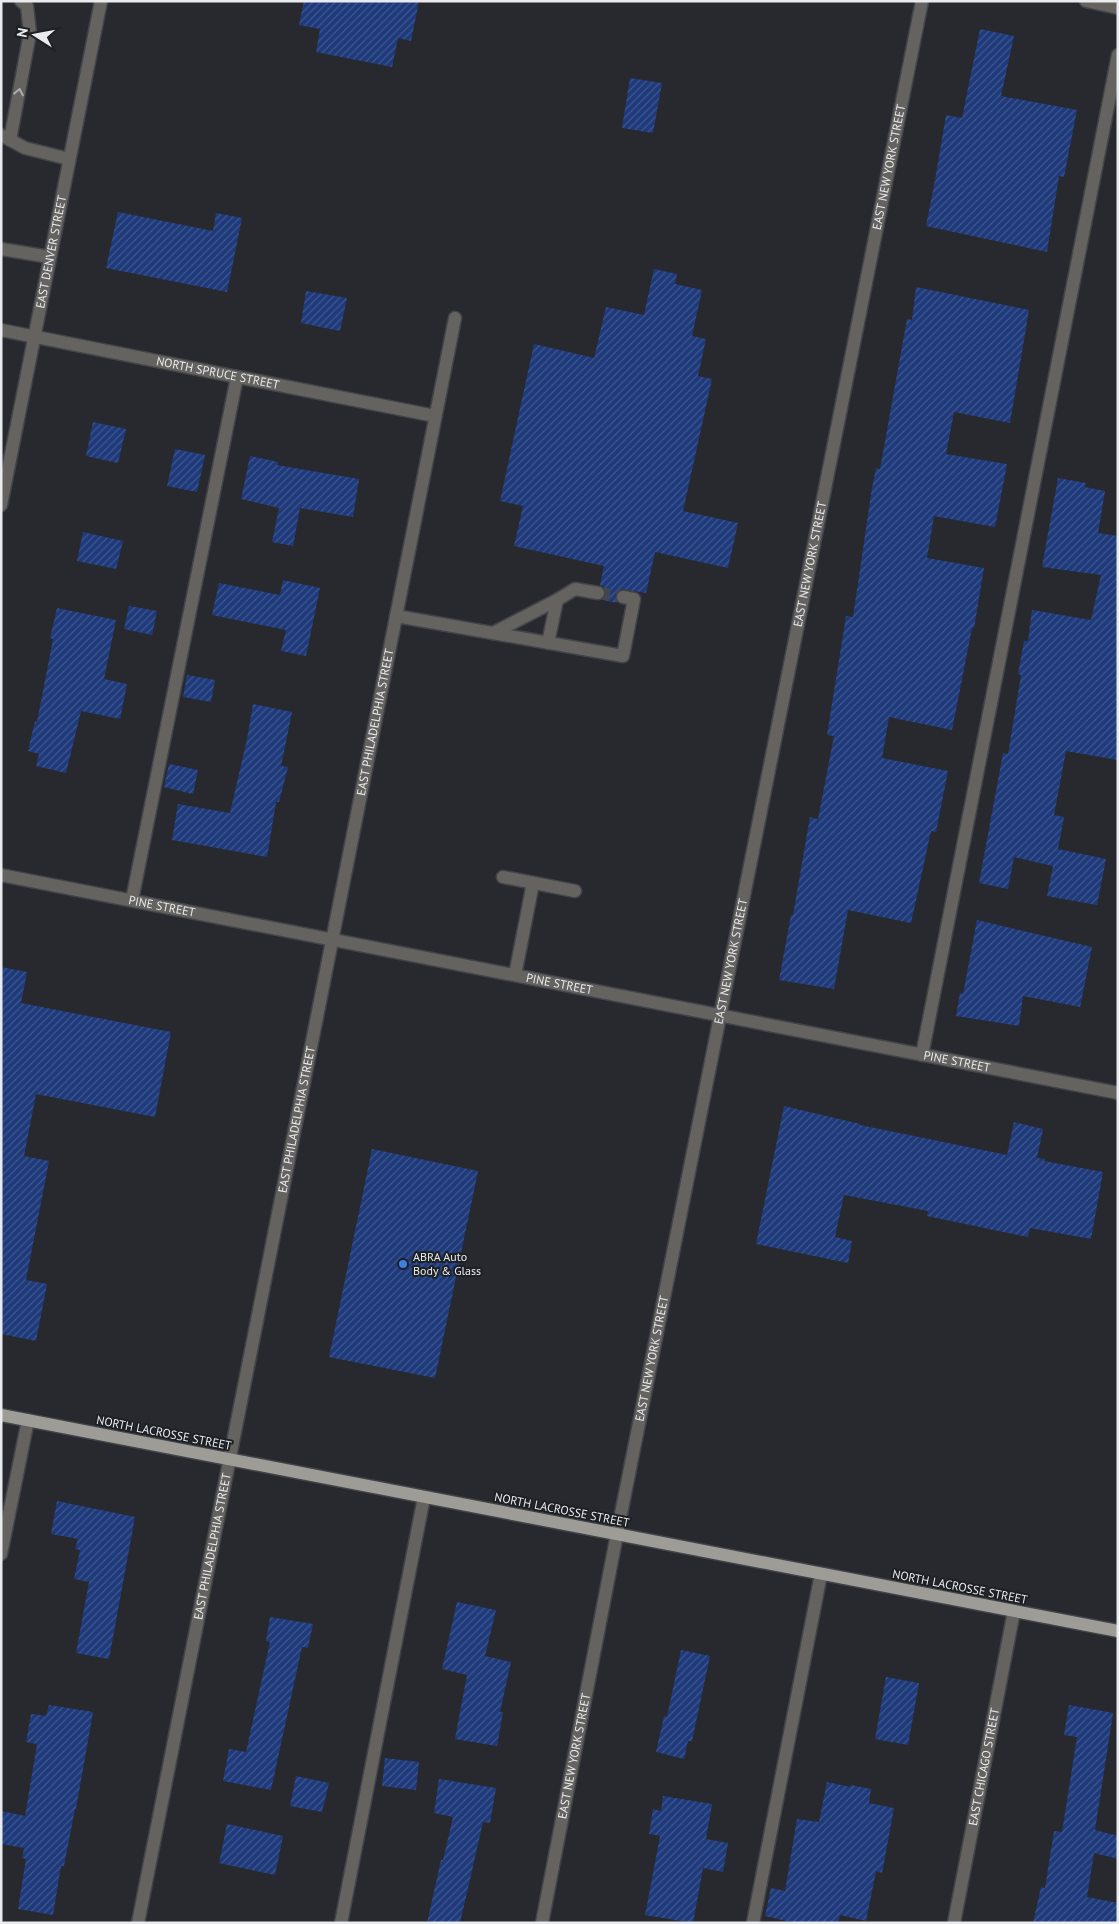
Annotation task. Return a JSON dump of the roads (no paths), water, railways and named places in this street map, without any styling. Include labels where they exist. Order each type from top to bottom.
[{"type":"main road","name":"NORTH LACROSSE STREET","points":[[1,1415],[1118,1631]]},
{"type":"street","points":[[21,1],[28,6],[30,33],[6,137],[25,148],[69,159]]},
{"type":"street","name":"EAST DENVER STREET","points":[[1,505],[4,476],[101,1]]},
{"type":"street","name":"EAST NEW YORK STREET","points":[[542,1923],[617,1534],[922,1]]},
{"type":"street","points":[[1086,1],[1118,8]]},
{"type":"street","points":[[922,1055],[1118,56]]},
{"type":"street","points":[[1,249],[50,257]]},
{"type":"street","name":"EAST PHILADELPHIA STREET","points":[[138,1923],[455,318]]},
{"type":"street","name":"NORTH SPRUCE STREET","points":[[1,330],[435,416]]},
{"type":"street","points":[[132,900],[237,377]]},
{"type":"street","points":[[493,633],[575,589],[598,593]]},
{"type":"street","points":[[396,616],[623,656],[634,599],[624,597]]},
{"type":"street","points":[[548,643],[557,600]]},
{"type":"street","name":"PINE STREET","points":[[1,875],[1118,1093]]},
{"type":"street","points":[[503,877],[575,892]]},
{"type":"street","points":[[515,975],[533,883]]},
{"type":"street","points":[[1,1554],[28,1420]]},
{"type":"street","points":[[341,1923],[424,1497]]},
{"type":"street","points":[[753,1923],[821,1574]]},
{"type":"street","name":"EAST CHICAGO STREET","points":[[954,1923],[1014,1611]]},
{"type":"tunnel","points":[[598,593],[623,597]]},
{"type":"place","name":"ABRA Auto Body & Glass","points":[[403,1264]]}]
